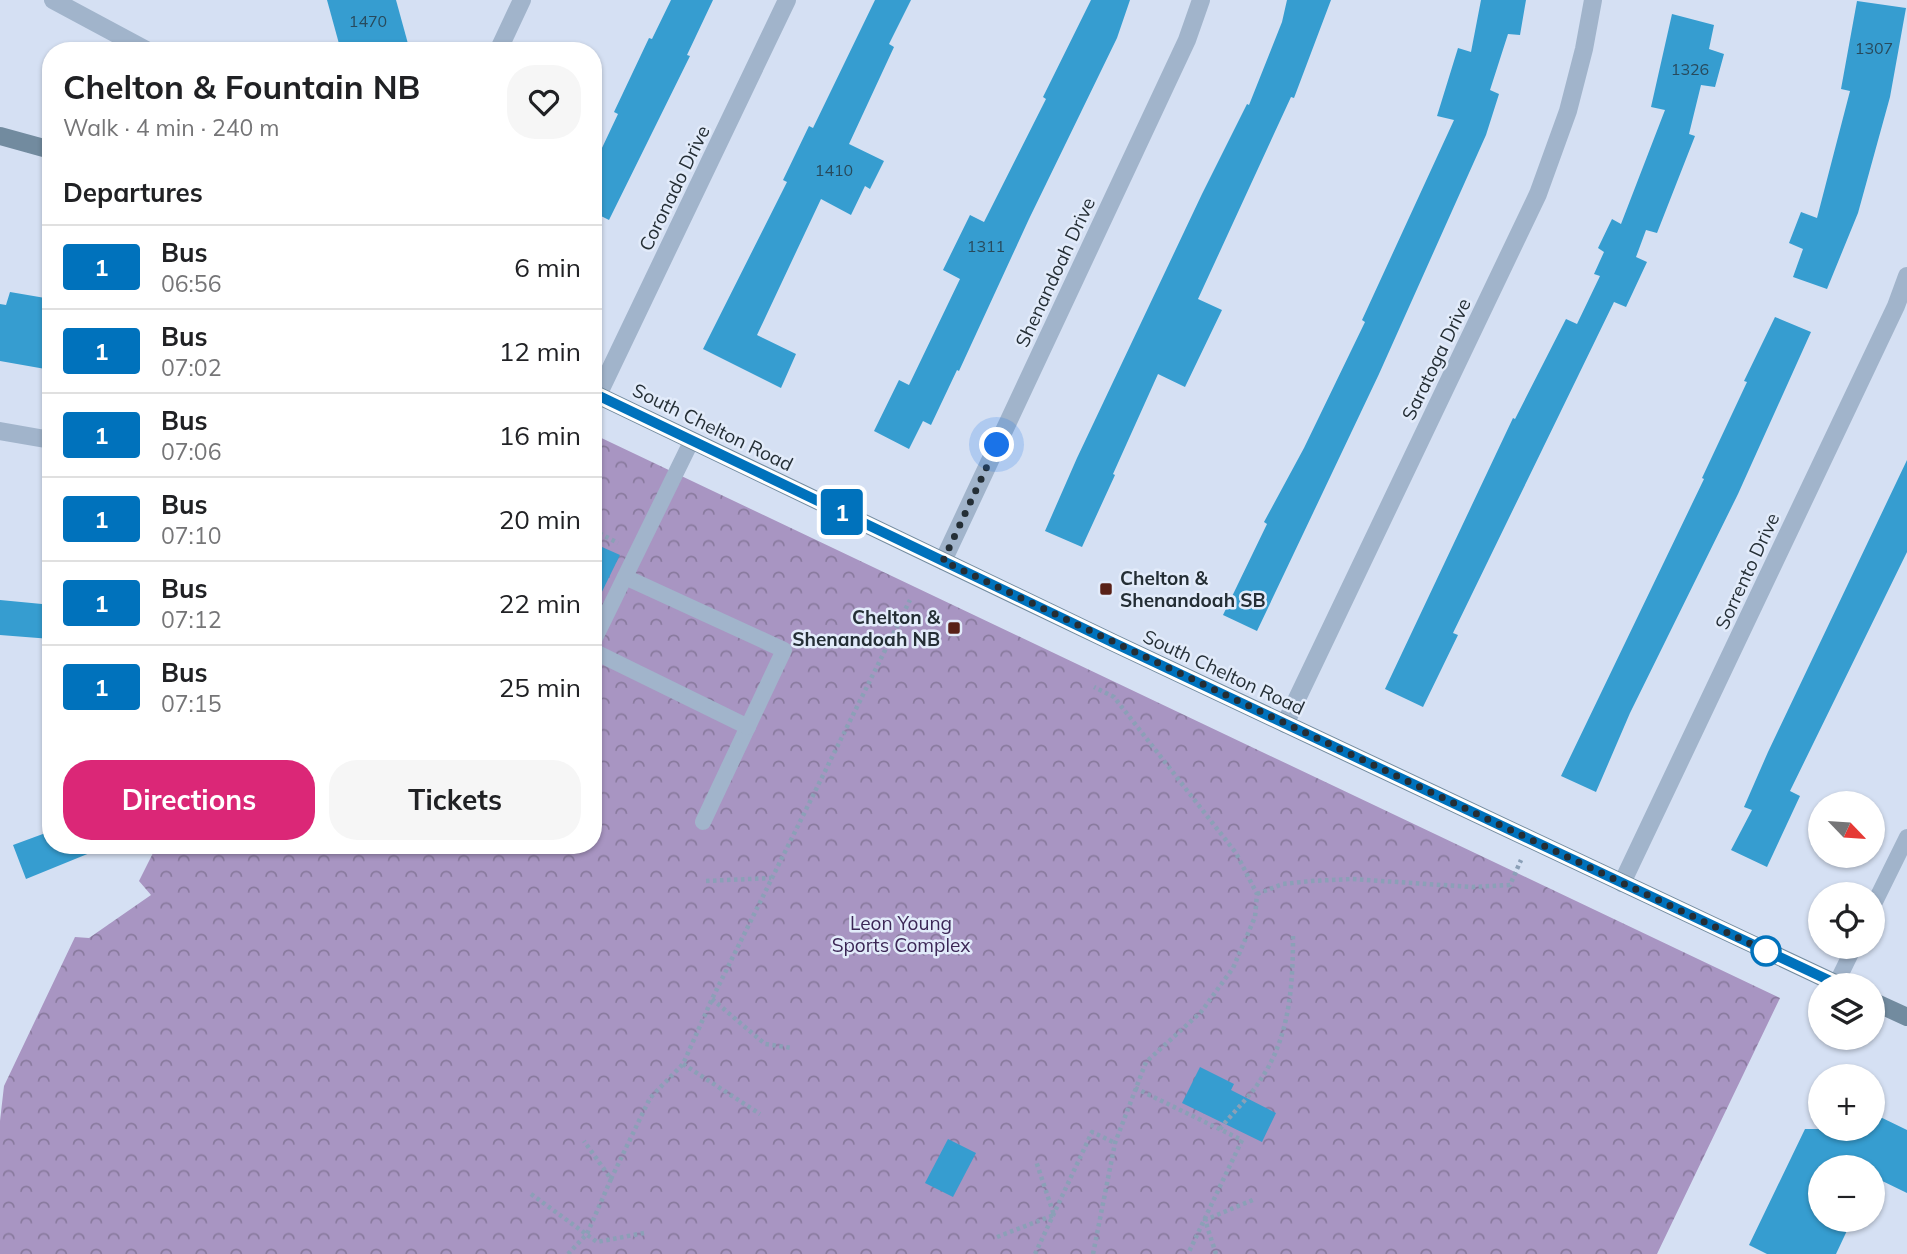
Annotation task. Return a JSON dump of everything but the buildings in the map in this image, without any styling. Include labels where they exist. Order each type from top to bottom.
[{"type":"main road","points":[[0,136],[42,148]]},
{"type":"main road","name":"South Chelton Road","points":[[602,397],[1285,724],[1814,973]]},
{"type":"main road","points":[[1885,1007],[1907,1017]]},
{"type":"street","points":[[53,0],[131,42]]},
{"type":"street","points":[[502,42],[522,0]]},
{"type":"street","name":"Coronado Drive","points":[[602,382],[787,0]]},
{"type":"street","name":"Shenandoah Drive","points":[[943,561],[1187,40],[1201,0]]},
{"type":"street","name":"Saratoga Drive","points":[[1285,724],[1538,194],[1568,111],[1593,0]]},
{"type":"street","name":"Sorrento Drive","points":[[1622,883],[1896,306],[1907,276]]},
{"type":"street","points":[[0,431],[42,438]]},
{"type":"lane","points":[[602,624],[692,440]]},
{"type":"lane","points":[[625,577],[784,650],[703,822]]},
{"type":"lane","points":[[602,655],[748,727]]},
{"type":"lane","points":[[1885,882],[1907,837]]},
{"type":"path","points":[[568,1254],[587,1234],[650,1098],[683,1064],[771,878],[910,600]]},
{"type":"path","points":[[1093,1254],[1115,1143],[1146,1062],[1201,1012],[1233,968],[1255,917],[1257,894],[1236,853],[1114,697],[1094,687]]},
{"type":"path","points":[[1257,894],[1283,884],[1352,879],[1472,887],[1510,885],[1530,840]]},
{"type":"path","points":[[706,881],[771,878]]},
{"type":"path","points":[[1220,1129],[1260,1081],[1279,1048],[1293,973],[1293,934]]},
{"type":"path","points":[[712,999],[765,1044],[792,1048]]},
{"type":"path","points":[[683,1064],[761,1114]]},
{"type":"path","points":[[1135,1087],[1242,1140],[1188,1254]]},
{"type":"path","points":[[1035,1254],[1092,1132],[1115,1143]]},
{"type":"path","points":[[584,1141],[611,1179]]},
{"type":"path","points":[[1037,1161],[1054,1215]]},
{"type":"path","points":[[531,1194],[597,1242],[644,1233]]},
{"type":"path","points":[[1205,1220],[1255,1199]]},
{"type":"path","points":[[997,1237],[1054,1215]]},
{"type":"path","points":[[1205,1220],[1216,1254]]},
{"type":"green space","name":"Leon Young Sports Complex","points":[[602,438],[1780,998],[1657,1254],[0,1254],[0,1121],[4,1086],[75,937],[89,938],[151,895],[139,881],[152,854],[602,854]]},
{"type":"bus line","name":"1","points":[[602,397],[1114,643],[1813,973]]},
{"type":"place","name":"Chelton & Shenandoah SB","points":[[1106,589]]},
{"type":"place","name":"Chelton & Shenandoah NB","points":[[954,628]]},
{"type":"route","points":[[997,445],[943,561],[1766,951]]}]
